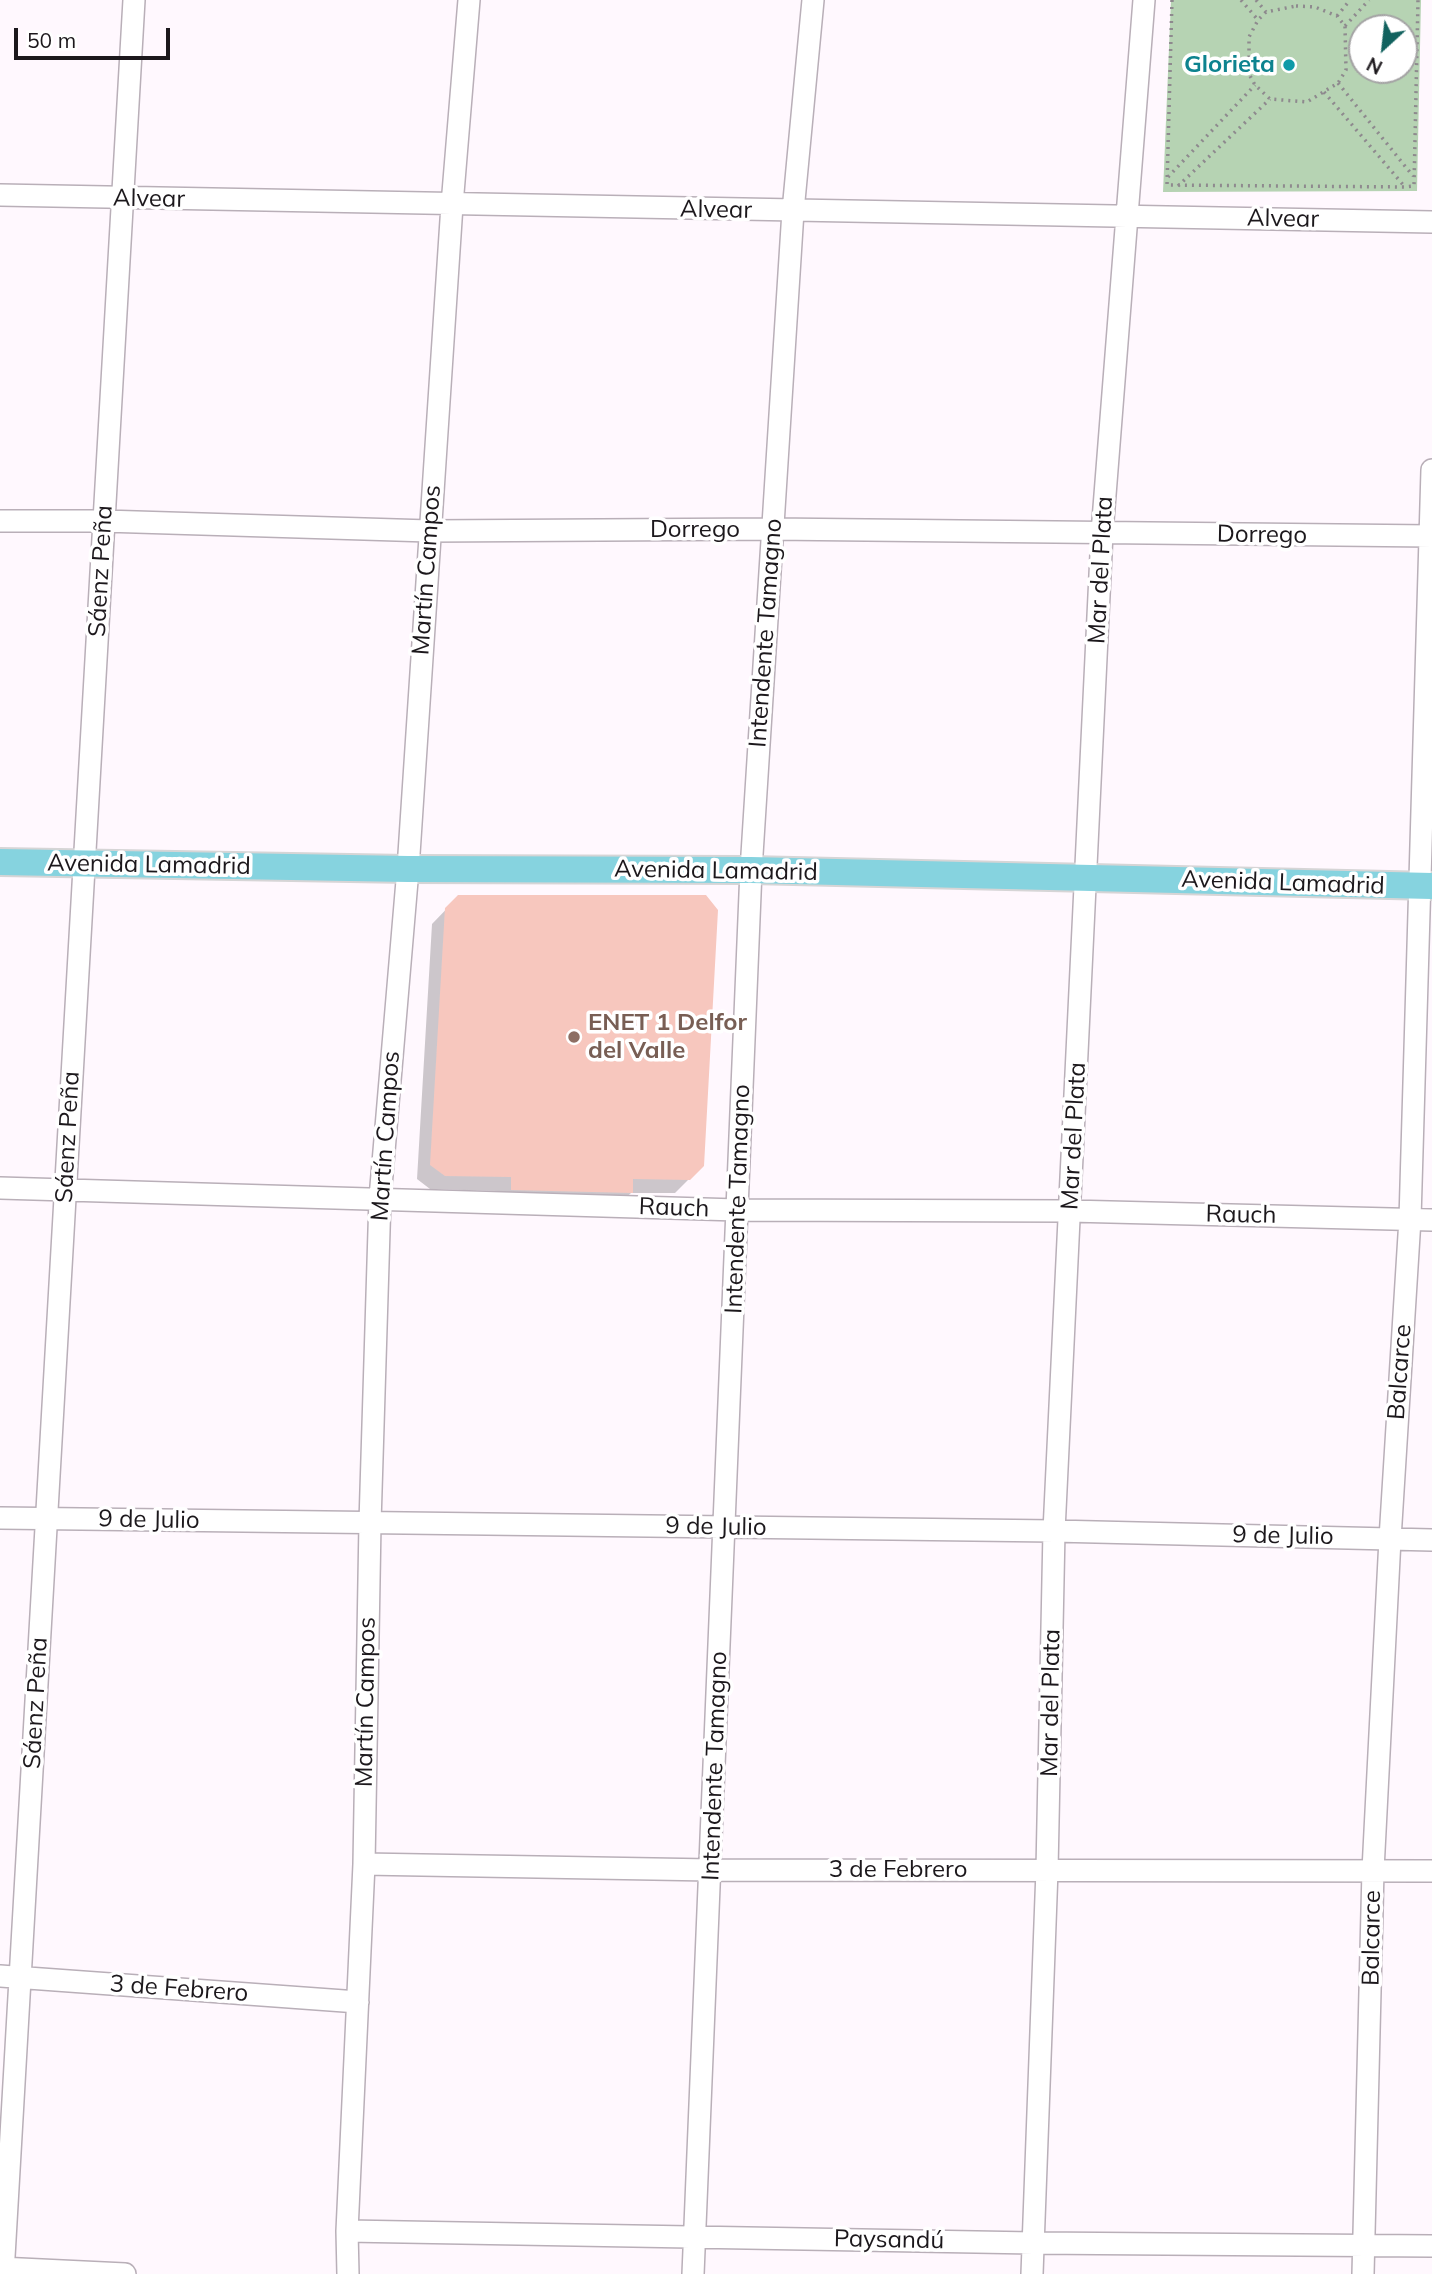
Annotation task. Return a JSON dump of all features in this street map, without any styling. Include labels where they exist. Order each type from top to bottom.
[{"type":"main road","name":"Avenida Lamadrid","points":[[0,862],[408,869],[751,870],[1426,886]]},
{"type":"street","name":"Sáenz Peña","points":[[2,2270],[10,1977],[47,1518],[134,0]]},
{"type":"street","name":"Martín Campos","points":[[348,2274],[347,2231],[364,1864],[370,1523],[380,1198],[408,869],[429,531],[469,0]]},
{"type":"street","name":"Intendente Tamagno","points":[[693,2274],[751,870],[793,211],[813,0]]},
{"type":"street","name":"Mar del Plata","points":[[1032,2274],[1047,1870],[1054,1531],[1102,533],[1144,0]]},
{"type":"street","name":"Alvear","points":[[0,195],[1432,222]]},
{"type":"street","name":"Balcarce","points":[[1363,2274],[1373,1871],[1426,886],[1432,470]]},
{"type":"street","name":"Dorrego","points":[[0,521],[104,521],[429,531],[772,529],[1431,536]]},
{"type":"street","name":"Rauch","points":[[0,1188],[737,1210],[1070,1211],[1432,1220]]},
{"type":"street","name":"9 de Julio","points":[[0,1518],[1054,1531],[1432,1540]]},
{"type":"street","name":"3 de Febrero","points":[[364,1864],[711,1870],[1432,1871]]},
{"type":"street","name":"3 de Febrero","points":[[10,1977],[358,2002]]},
{"type":"street","name":"Paysandú","points":[[347,2231],[1033,2243],[1432,2246]]},
{"type":"street","points":[[2,2270],[125,2274]]},
{"type":"path","points":[[1172,0],[1167,185],[1405,187],[1413,186],[1418,0]]},
{"type":"path","points":[[1241,0],[1258,20]]},
{"type":"path","points":[[1256,0],[1266,12]]},
{"type":"path","points":[[1337,16],[1350,0]]},
{"type":"path","points":[[1345,26],[1369,0]]},
{"type":"path","points":[[1296,6],[1315,7],[1337,16],[1345,26],[1346,70],[1338,83],[1307,102],[1270,99],[1249,75],[1249,37],[1258,20],[1266,12],[1296,6]]},
{"type":"path","points":[[1338,83],[1413,176]]},
{"type":"path","points":[[1168,177],[1255,85]]},
{"type":"path","points":[[1324,92],[1405,187]]},
{"type":"path","points":[[1178,186],[1270,99]]},
{"type":"green space","points":[[1171,0],[1421,0],[1417,191],[1163,192]]},
{"type":"building","name":"ENET 1 Delfor del Valle","points":[[458,895],[706,895],[718,910],[704,1166],[690,1180],[633,1179],[633,1193],[511,1190],[511,1177],[445,1176],[430,1165],[445,908]]},
{"type":"place","name":"Glorieta","points":[[1289,65]]},
{"type":"place","name":"ENET 1 Delfor del Valle","points":[[574,1037]]}]
